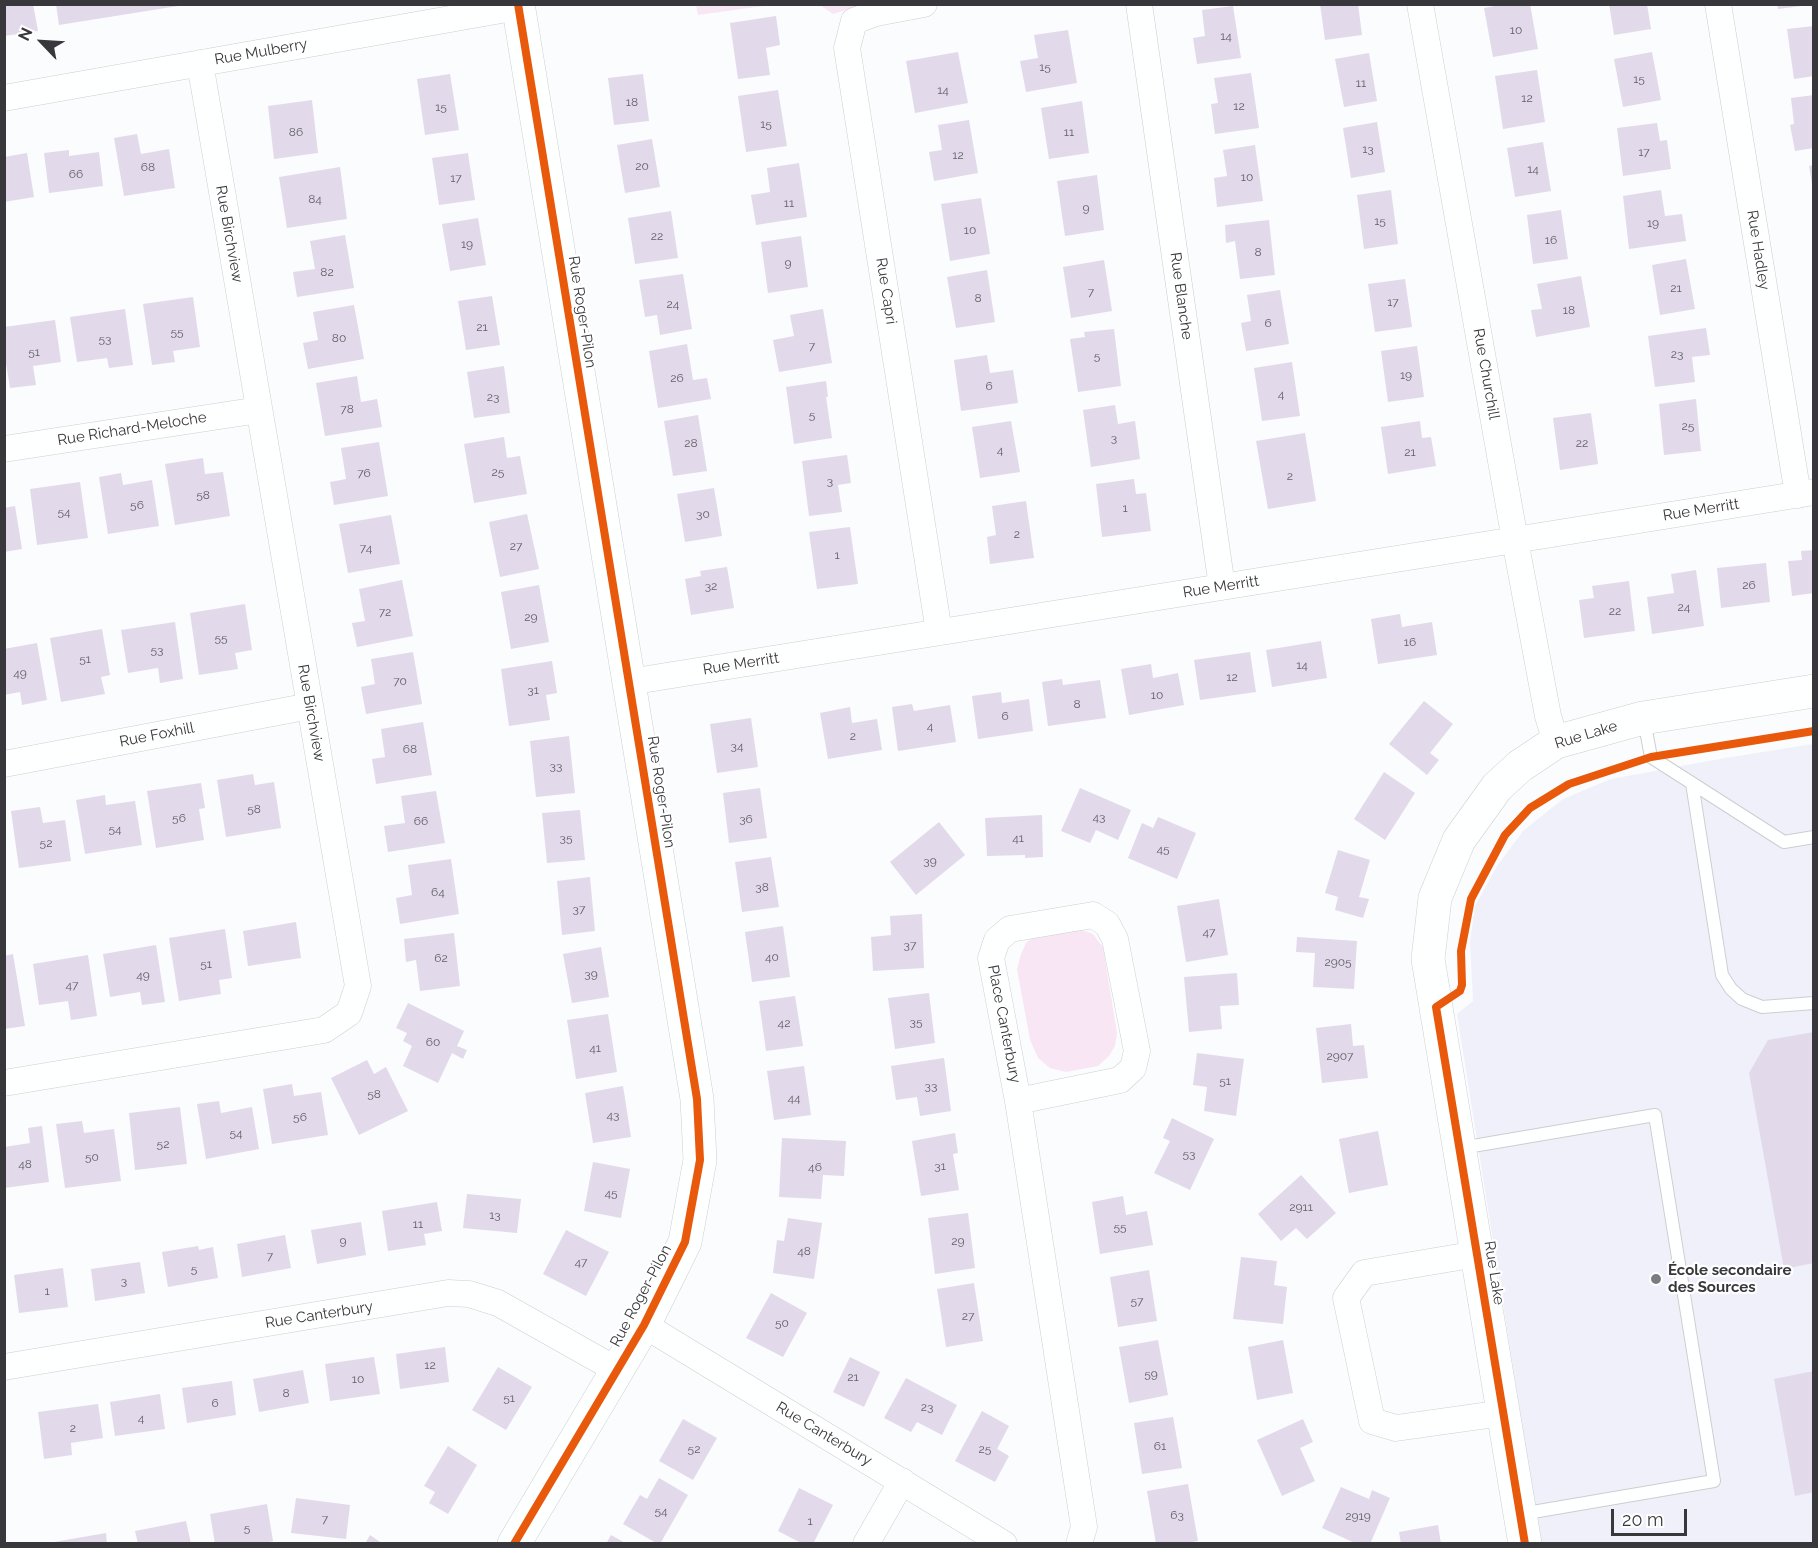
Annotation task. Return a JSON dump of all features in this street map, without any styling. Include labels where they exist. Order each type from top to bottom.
[{"type":"street","name":"Rue Capri","points":[[924,4],[876,13],[854,21],[848,48],[939,632]]},
{"type":"street","name":"Rue Blanche","points":[[1139,4],[1222,587]]},
{"type":"street","name":"Rue Churchill","points":[[1420,4],[1515,540],[1548,716],[1556,742]]},
{"type":"street","name":"Rue Hadley","points":[[1718,4],[1806,494]]},
{"type":"street","name":"Rue Mulberry","points":[[4,98],[518,6]]},
{"type":"street","name":"Rue Roger-Pilon","points":[[514,1544],[644,1325],[685,1242],[700,1160],[698,1099],[518,6]]},
{"type":"street","name":"Rue Birchview","points":[[4,1083],[324,1030],[349,1012],[358,986],[200,63]]},
{"type":"street","name":"Rue Richard-Meloche","points":[[4,449],[259,410]]},
{"type":"street","name":"Rue Merritt","points":[[629,682],[1806,494]]},
{"type":"street","name":"Rue Lake","points":[[1523,1529],[1428,959],[1435,898],[1459,840],[1497,787],[1520,766],[1556,742],[1643,718],[1814,691]]},
{"type":"street","name":"Rue Foxhill","points":[[4,764],[310,706]]},
{"type":"street","name":"Place Canterbury","points":[[1018,1101],[1120,1080],[1133,1068],[1137,1052],[1115,939],[1107,924],[1093,915],[1010,929],[997,940],[991,958],[1018,1101],[1084,1527],[1079,1544]]},
{"type":"street","name":"Rue Lake","points":[[1477,1254],[1364,1273],[1346,1298],[1372,1421],[1396,1428],[1503,1413]]},
{"type":"street","name":"Rue Canterbury","points":[[4,1367],[448,1293],[469,1294],[498,1303],[617,1370]]},
{"type":"street","name":"Rue Canterbury","points":[[644,1325],[1004,1544]]},
{"type":"street","points":[[866,1544],[902,1481]]},
{"type":"lane","points":[[1643,718],[1652,757],[1784,842],[1814,837]]},
{"type":"lane","points":[[1692,783],[1722,975],[1731,989],[1742,999],[1762,1007],[1814,1003]]},
{"type":"lane","points":[[1459,1148],[1655,1115],[1714,1481],[1523,1529]]},
{"type":"shaded area","points":[[696,4],[771,5],[698,15]]},
{"type":"shaded area","points":[[820,5],[862,5],[833,14]]},
{"type":"shaded area","name":"École secondaire des Sources","points":[[1813,744],[1813,1543],[1541,1543],[1457,1014],[1473,1001],[1470,942],[1475,906],[1497,866],[1523,831],[1563,799],[1611,779]]},
{"type":"shaded area","points":[[1082,930],[1093,934],[1103,947],[1117,1033],[1115,1046],[1109,1056],[1098,1066],[1066,1072],[1050,1068],[1038,1058],[1030,1040],[1017,969],[1026,943],[1035,936]]},
{"type":"building","points":[[4,4],[33,4],[38,31],[4,36]]},
{"type":"building","points":[[56,4],[177,4],[178,6],[59,25]]},
{"type":"building","points":[[1320,4],[1358,4],[1362,35],[1325,40]]},
{"type":"building","points":[[1505,4],[1530,4],[1538,49],[1493,57],[1484,8]]},
{"type":"building","points":[[1609,4],[1647,4],[1651,29],[1614,35]]},
{"type":"building","points":[[1777,4],[1802,4],[1802,6],[1778,9]]},
{"type":"building","points":[[1233,6],[1241,58],[1197,64],[1193,38],[1205,36],[1202,10]]},
{"type":"building","points":[[776,16],[780,45],[766,48],[770,75],[738,79],[730,23]]},
{"type":"building","points":[[1814,26],[1814,76],[1794,79],[1787,29]]},
{"type":"building","points":[[1068,30],[1077,83],[1026,92],[1020,61],[1038,58],[1034,35]]},
{"type":"building","points":[[958,52],[968,103],[915,113],[906,61]]},
{"type":"building","points":[[1652,52],[1661,100],[1623,107],[1614,59]]},
{"type":"building","points":[[1369,53],[1377,101],[1344,107],[1335,59]]},
{"type":"building","points":[[1537,70],[1545,122],[1503,129],[1495,76]]},
{"type":"building","points":[[1251,73],[1259,128],[1215,134],[1211,104],[1218,103],[1214,78]]},
{"type":"building","points":[[450,74],[459,130],[425,135],[417,79]]},
{"type":"building","points":[[643,74],[649,121],[614,125],[608,78]]},
{"type":"building","points":[[778,90],[787,146],[746,152],[738,96]]},
{"type":"building","points":[[1814,95],[1814,148],[1795,151],[1790,125],[1794,124],[1791,98]]},
{"type":"building","points":[[312,100],[318,153],[274,159],[268,106]]},
{"type":"building","points":[[1082,101],[1089,153],[1049,159],[1041,108]]},
{"type":"building","points":[[969,120],[978,173],[934,181],[929,152],[942,150],[938,125]]},
{"type":"building","points":[[1377,122],[1385,172],[1351,178],[1343,128]]},
{"type":"building","points":[[1657,123],[1660,141],[1667,140],[1671,169],[1623,176],[1617,128]]},
{"type":"building","points":[[137,134],[141,154],[169,149],[175,188],[124,196],[114,138]]},
{"type":"building","points":[[652,139],[660,187],[625,193],[617,145]]},
{"type":"building","points":[[1543,142],[1551,191],[1515,197],[1507,148]]},
{"type":"building","points":[[1255,145],[1263,201],[1217,207],[1214,178],[1227,176],[1223,150]]},
{"type":"building","points":[[69,150],[69,156],[99,152],[103,186],[49,193],[44,153]]},
{"type":"building","points":[[27,153],[34,197],[4,202],[4,157]]},
{"type":"building","points":[[468,153],[475,200],[439,205],[432,158]]},
{"type":"building","points":[[799,163],[807,217],[756,225],[751,195],[770,192],[767,168]]},
{"type":"building","points":[[1814,165],[1814,184],[1812,184],[1809,166]]},
{"type":"building","points":[[340,167],[347,219],[287,228],[279,177]]},
{"type":"building","points":[[1097,175],[1104,230],[1065,236],[1057,181]]},
{"type":"building","points":[[1391,190],[1398,244],[1364,249],[1357,195]]},
{"type":"building","points":[[1661,190],[1665,216],[1682,214],[1686,241],[1629,249],[1623,196]]},
{"type":"building","points":[[981,198],[990,254],[950,261],[941,204]]},
{"type":"building","points":[[1561,210],[1568,259],[1533,264],[1527,215]]},
{"type":"building","points":[[671,211],[678,258],[635,264],[628,218]]},
{"type":"building","points":[[478,218],[486,265],[450,271],[442,224]]},
{"type":"building","points":[[1269,220],[1275,275],[1240,279],[1235,241],[1226,243],[1225,225]]},
{"type":"building","points":[[345,235],[354,288],[297,297],[293,272],[315,269],[310,241]]},
{"type":"building","points":[[801,236],[808,287],[768,293],[761,242]]},
{"type":"building","points":[[1686,259],[1695,309],[1660,315],[1652,265]]},
{"type":"building","points":[[1104,260],[1112,311],[1071,318],[1063,267]]},
{"type":"building","points":[[987,270],[995,322],[956,328],[947,277]]},
{"type":"building","points":[[683,274],[692,329],[660,335],[657,315],[645,317],[639,280]]},
{"type":"building","points":[[1581,276],[1590,327],[1536,337],[1531,310],[1542,309],[1537,284]]},
{"type":"building","points":[[1405,279],[1412,327],[1375,332],[1368,284]]},
{"type":"building","points":[[1280,290],[1289,344],[1246,351],[1241,323],[1251,321],[1247,295]]},
{"type":"building","points":[[492,296],[500,345],[466,350],[458,301]]},
{"type":"building","points":[[193,297],[200,347],[173,351],[175,362],[152,365],[143,304]]},
{"type":"building","points":[[354,305],[364,359],[308,369],[303,343],[318,340],[313,312]]},
{"type":"building","points":[[125,309],[133,365],[109,368],[107,358],[77,362],[70,317]]},
{"type":"building","points":[[823,309],[832,363],[779,372],[773,340],[794,336],[790,315]]},
{"type":"building","points":[[55,320],[61,362],[33,366],[36,385],[10,388],[4,351],[4,327]]},
{"type":"building","points":[[1706,328],[1710,355],[1692,357],[1695,382],[1655,387],[1648,336]]},
{"type":"building","points":[[1114,329],[1121,386],[1078,392],[1070,339],[1085,337],[1084,332]]},
{"type":"building","points":[[687,344],[693,380],[707,378],[711,399],[658,408],[649,351]]},
{"type":"building","points":[[1417,346],[1424,397],[1388,402],[1381,351]]},
{"type":"building","points":[[987,355],[990,373],[1013,370],[1018,403],[961,411],[954,360]]},
{"type":"building","points":[[1292,362],[1300,416],[1262,421],[1254,368]]},
{"type":"building","points":[[504,366],[510,413],[474,418],[467,372]]},
{"type":"building","points":[[357,376],[361,402],[377,399],[382,427],[325,436],[316,383]]},
{"type":"building","points":[[826,381],[832,438],[794,444],[786,387]]},
{"type":"building","points":[[1696,399],[1701,451],[1664,455],[1659,404]]},
{"type":"building","points":[[1115,405],[1118,424],[1135,421],[1140,459],[1091,467],[1083,410]]},
{"type":"building","points":[[1591,413],[1598,464],[1560,470],[1553,418]]},
{"type":"building","points":[[698,415],[707,471],[673,476],[664,421]]},
{"type":"building","points":[[1011,421],[1020,472],[980,478],[972,427]]},
{"type":"building","points":[[1420,421],[1422,438],[1431,437],[1436,466],[1388,474],[1381,427]]},
{"type":"building","points":[[1305,433],[1316,501],[1268,509],[1256,441]]},
{"type":"building","points":[[504,437],[507,458],[520,456],[527,494],[474,503],[464,444]]},
{"type":"building","points":[[379,442],[388,496],[334,505],[330,482],[346,479],[341,448]]},
{"type":"building","points":[[847,455],[851,483],[838,485],[842,512],[809,516],[802,461]]},
{"type":"building","points":[[203,458],[205,474],[223,472],[230,516],[175,525],[165,464]]},
{"type":"building","points":[[121,473],[123,485],[152,480],[159,526],[108,534],[99,477]]},
{"type":"building","points":[[1134,479],[1136,494],[1146,493],[1151,531],[1102,537],[1096,484]]},
{"type":"building","points":[[80,482],[88,538],[37,545],[30,489]]},
{"type":"building","points":[[714,488],[722,536],[685,542],[677,494]]},
{"type":"building","points":[[1026,501],[1034,558],[990,564],[987,537],[996,535],[992,506]]},
{"type":"building","points":[[15,506],[22,549],[4,552],[4,508]]},
{"type":"building","points":[[527,514],[539,569],[500,577],[489,522]]},
{"type":"building","points":[[391,515],[400,564],[348,573],[339,524]]},
{"type":"building","points":[[850,527],[858,584],[817,589],[809,532]]},
{"type":"building","points":[[1814,550],[1814,593],[1792,596],[1788,561],[1802,560],[1801,551]]},
{"type":"building","points":[[1766,563],[1770,602],[1721,608],[1717,568]]},
{"type":"building","points":[[727,567],[734,608],[691,615],[685,579],[701,576],[700,571]]},
{"type":"building","points":[[1696,570],[1704,626],[1652,634],[1647,597],[1674,593],[1671,574]]},
{"type":"building","points":[[402,580],[413,636],[357,647],[352,623],[365,621],[359,589]]},
{"type":"building","points":[[1629,581],[1635,631],[1584,638],[1579,600],[1594,598],[1592,586]]},
{"type":"building","points":[[539,585],[549,642],[511,649],[501,592]]},
{"type":"building","points":[[245,604],[252,650],[235,653],[238,669],[199,675],[190,613]]},
{"type":"building","points":[[1400,614],[1402,627],[1432,622],[1437,655],[1378,664],[1371,619]]},
{"type":"building","points":[[175,622],[183,679],[160,683],[158,668],[128,673],[121,630]]},
{"type":"building","points":[[102,629],[110,675],[101,677],[105,694],[61,702],[50,638]]},
{"type":"building","points":[[1321,641],[1327,678],[1272,687],[1266,650]]},
{"type":"building","points":[[37,643],[47,700],[22,705],[20,692],[4,695],[4,649]]},
{"type":"building","points":[[413,652],[422,704],[366,714],[361,687],[375,684],[371,659]]},
{"type":"building","points":[[1250,652],[1256,692],[1200,700],[1194,660]]},
{"type":"building","points":[[552,661],[557,693],[546,695],[550,720],[509,726],[501,669]]},
{"type":"building","points":[[1151,664],[1153,678],[1178,673],[1184,705],[1129,715],[1121,669]]},
{"type":"building","points":[[1062,679],[1063,685],[1100,680],[1106,718],[1048,726],[1042,682]]},
{"type":"building","points":[[1001,692],[1002,703],[1029,699],[1033,731],[978,739],[972,696]]},
{"type":"building","points":[[1424,701],[1453,724],[1430,753],[1439,760],[1427,775],[1389,744]]},
{"type":"building","points":[[912,704],[914,711],[950,705],[956,742],[898,751],[892,707]]},
{"type":"building","points":[[850,707],[852,723],[877,719],[882,750],[828,759],[820,713]]},
{"type":"building","points":[[751,718],[758,767],[717,773],[710,724]]},
{"type":"building","points":[[423,722],[432,775],[376,784],[372,759],[385,757],[381,729]]},
{"type":"building","points":[[569,736],[575,793],[536,797],[530,741]]},
{"type":"building","points":[[1384,772],[1415,793],[1385,840],[1354,819]]},
{"type":"building","points":[[253,774],[255,785],[274,782],[281,828],[226,837],[217,780]]},
{"type":"building","points":[[201,783],[205,808],[199,809],[204,840],[156,848],[147,791]]},
{"type":"building","points":[[760,788],[767,838],[729,843],[723,793]]},
{"type":"building","points":[[1080,788],[1131,810],[1118,840],[1096,830],[1090,843],[1061,831]]},
{"type":"building","points":[[436,791],[445,843],[388,852],[384,826],[405,823],[401,796]]},
{"type":"building","points":[[105,795],[106,805],[135,801],[142,845],[85,854],[76,800]]},
{"type":"building","points":[[40,807],[43,823],[65,820],[71,861],[19,868],[11,811]]},
{"type":"building","points":[[580,810],[585,860],[547,863],[542,813]]},
{"type":"building","points":[[1042,815],[1043,857],[987,856],[985,818]]},
{"type":"building","points":[[1158,817],[1196,833],[1177,879],[1128,858],[1142,823],[1153,828]]},
{"type":"building","points":[[939,822],[965,855],[916,895],[890,862]]},
{"type":"building","points":[[1338,850],[1370,860],[1359,897],[1369,899],[1363,918],[1335,910],[1338,897],[1325,893]]},
{"type":"building","points":[[771,857],[779,907],[742,912],[735,862]]},
{"type":"building","points":[[451,859],[459,914],[400,924],[396,898],[412,895],[408,865]]},
{"type":"building","points":[[590,877],[595,931],[562,935],[557,881]]},
{"type":"building","points":[[1219,899],[1228,955],[1186,962],[1177,906]]},
{"type":"building","points":[[922,914],[924,968],[873,971],[871,937],[891,935],[890,916]]},
{"type":"building","points":[[296,922],[301,958],[248,966],[243,931]]},
{"type":"building","points":[[783,926],[790,977],[752,982],[745,932]]},
{"type":"building","points":[[225,929],[232,978],[219,980],[221,994],[179,1001],[169,938]]},
{"type":"building","points":[[454,933],[460,986],[420,991],[416,960],[406,962],[404,939]]},
{"type":"building","points":[[1297,937],[1357,941],[1354,989],[1313,987],[1315,953],[1296,952]]},
{"type":"building","points":[[156,945],[165,1002],[142,1005],[140,992],[110,997],[103,954]]},
{"type":"building","points":[[601,947],[609,997],[572,1003],[563,954]]},
{"type":"building","points":[[13,954],[25,1026],[4,1029],[4,956]]},
{"type":"building","points":[[88,955],[97,1016],[71,1020],[68,1001],[39,1005],[33,964]]},
{"type":"building","points":[[1237,973],[1239,1005],[1220,1006],[1222,1029],[1189,1032],[1184,977]]},
{"type":"building","points":[[929,993],[935,1043],[895,1049],[888,998]]},
{"type":"building","points":[[795,996],[803,1046],[766,1051],[759,1001]]},
{"type":"building","points":[[408,1003],[464,1031],[457,1046],[467,1050],[463,1059],[452,1053],[438,1083],[403,1066],[412,1046],[403,1041],[407,1033],[396,1028]]},
{"type":"building","points":[[608,1014],[617,1072],[576,1079],[567,1020]]},
{"type":"building","points":[[1351,1024],[1353,1046],[1364,1045],[1368,1078],[1322,1083],[1316,1028]]},
{"type":"building","points":[[1814,1032],[1814,1263],[1784,1269],[1749,1073],[1768,1040]]},
{"type":"building","points":[[1197,1053],[1244,1059],[1236,1116],[1204,1111],[1207,1087],[1193,1085]]},
{"type":"building","points":[[944,1058],[951,1111],[920,1116],[917,1097],[896,1100],[891,1066]]},
{"type":"building","points":[[367,1060],[374,1074],[386,1067],[408,1111],[359,1135],[331,1078]]},
{"type":"building","points":[[804,1066],[811,1115],[774,1120],[767,1071]]},
{"type":"building","points":[[292,1084],[294,1096],[321,1092],[328,1135],[272,1144],[263,1089]]},
{"type":"building","points":[[623,1086],[631,1137],[593,1143],[585,1093]]},
{"type":"building","points":[[219,1101],[221,1113],[252,1107],[259,1149],[206,1159],[197,1104]]},
{"type":"building","points":[[180,1107],[187,1164],[135,1170],[129,1113]]},
{"type":"building","points":[[1172,1118],[1214,1139],[1190,1190],[1154,1173],[1170,1141],[1163,1138]]},
{"type":"building","points":[[82,1121],[84,1133],[114,1129],[121,1181],[65,1188],[56,1124]]},
{"type":"building","points":[[42,1126],[49,1182],[4,1188],[4,1147],[30,1143],[28,1128]]},
{"type":"building","points":[[1378,1131],[1388,1185],[1349,1193],[1339,1139]]},
{"type":"building","points":[[955,1133],[958,1153],[953,1154],[959,1190],[921,1196],[912,1141]]},
{"type":"building","points":[[782,1138],[846,1141],[844,1176],[823,1175],[821,1199],[779,1197]]},
{"type":"building","points":[[593,1162],[630,1169],[621,1218],[584,1211]]},
{"type":"building","points":[[1301,1175],[1336,1213],[1307,1239],[1296,1228],[1281,1241],[1258,1214]]},
{"type":"building","points":[[467,1194],[521,1199],[517,1233],[463,1228]]},
{"type":"building","points":[[1123,1196],[1126,1215],[1147,1211],[1153,1245],[1100,1254],[1092,1202]]},
{"type":"building","points":[[437,1202],[442,1231],[424,1234],[426,1245],[388,1251],[382,1211]]},
{"type":"building","points":[[968,1213],[975,1268],[935,1274],[928,1218]]},
{"type":"building","points":[[788,1218],[822,1223],[814,1279],[773,1273],[777,1240],[784,1241]]},
{"type":"building","points":[[361,1222],[366,1255],[317,1264],[311,1230]]},
{"type":"building","points":[[566,1230],[609,1252],[586,1296],[543,1274]]},
{"type":"building","points":[[285,1235],[291,1268],[242,1277],[237,1244]]},
{"type":"building","points":[[198,1246],[199,1250],[213,1247],[218,1278],[168,1287],[162,1252]]},
{"type":"building","points":[[1241,1257],[1277,1261],[1274,1285],[1287,1287],[1283,1324],[1233,1319]]},
{"type":"building","points":[[140,1262],[145,1293],[95,1301],[91,1269]]},
{"type":"building","points":[[63,1268],[68,1307],[19,1313],[14,1275]]},
{"type":"building","points":[[1149,1270],[1157,1321],[1118,1327],[1110,1277]]},
{"type":"building","points":[[974,1283],[983,1341],[946,1347],[937,1289]]},
{"type":"building","points":[[771,1293],[807,1313],[783,1357],[746,1338]]},
{"type":"building","points":[[1158,1340],[1168,1395],[1129,1403],[1119,1347]]},
{"type":"building","points":[[1283,1340],[1293,1393],[1257,1400],[1248,1347]]},
{"type":"building","points":[[445,1347],[449,1382],[400,1389],[396,1354]]},
{"type":"building","points":[[374,1357],[380,1394],[330,1401],[325,1364]]},
{"type":"building","points":[[850,1357],[880,1372],[864,1407],[833,1392]]},
{"type":"building","points":[[498,1367],[532,1387],[506,1430],[472,1410]]},
{"type":"building","points":[[303,1370],[309,1403],[259,1412],[253,1379]]},
{"type":"building","points":[[1814,1371],[1814,1492],[1795,1496],[1774,1379]]},
{"type":"building","points":[[906,1378],[957,1405],[942,1435],[917,1422],[911,1432],[884,1418]]},
{"type":"building","points":[[232,1381],[236,1415],[187,1423],[182,1388]]},
{"type":"building","points":[[160,1394],[165,1429],[115,1436],[110,1402]]},
{"type":"building","points":[[98,1404],[103,1438],[71,1443],[72,1455],[44,1459],[38,1412]]},
{"type":"building","points":[[982,1411],[1009,1426],[997,1449],[1009,1456],[995,1482],[955,1461]]},
{"type":"building","points":[[1173,1417],[1182,1468],[1142,1474],[1134,1423]]},
{"type":"building","points":[[683,1419],[717,1438],[693,1480],[659,1461]]},
{"type":"building","points":[[1303,1419],[1313,1442],[1300,1448],[1315,1481],[1282,1496],[1257,1440]]},
{"type":"building","points":[[448,1446],[477,1465],[448,1514],[429,1503],[435,1492],[424,1486]]},
{"type":"building","points":[[659,1478],[688,1495],[658,1544],[623,1524],[640,1495],[647,1499]]},
{"type":"building","points":[[1188,1484],[1198,1541],[1182,1544],[1156,1544],[1147,1491]]},
{"type":"building","points":[[1341,1487],[1369,1499],[1372,1490],[1390,1498],[1370,1544],[1357,1544],[1322,1528]]},
{"type":"building","points":[[799,1488],[833,1505],[813,1544],[803,1544],[778,1531]]},
{"type":"building","points":[[296,1498],[350,1505],[346,1539],[291,1533]]},
{"type":"building","points":[[267,1504],[273,1541],[262,1544],[215,1544],[210,1514]]},
{"type":"building","points":[[186,1521],[191,1544],[138,1544],[135,1531]]},
{"type":"building","points":[[1438,1525],[1441,1544],[1401,1544],[1399,1532]]},
{"type":"building","points":[[106,1533],[107,1544],[55,1544],[54,1542]]},
{"type":"building","points":[[370,1535],[383,1544],[365,1544]]},
{"type":"building","points":[[611,1535],[627,1544],[606,1544]]},
{"type":"cycle path","points":[[514,1544],[644,1325],[685,1242],[700,1160],[697,1099],[518,4]]},
{"type":"cycle path","points":[[1525,1544],[1436,1007],[1460,991],[1462,985],[1461,951],[1471,899],[1505,835],[1530,808],[1569,784],[1651,757],[1814,731]]},
{"type":"place","name":"École secondaire des Sources","points":[[1656,1279]]}]
